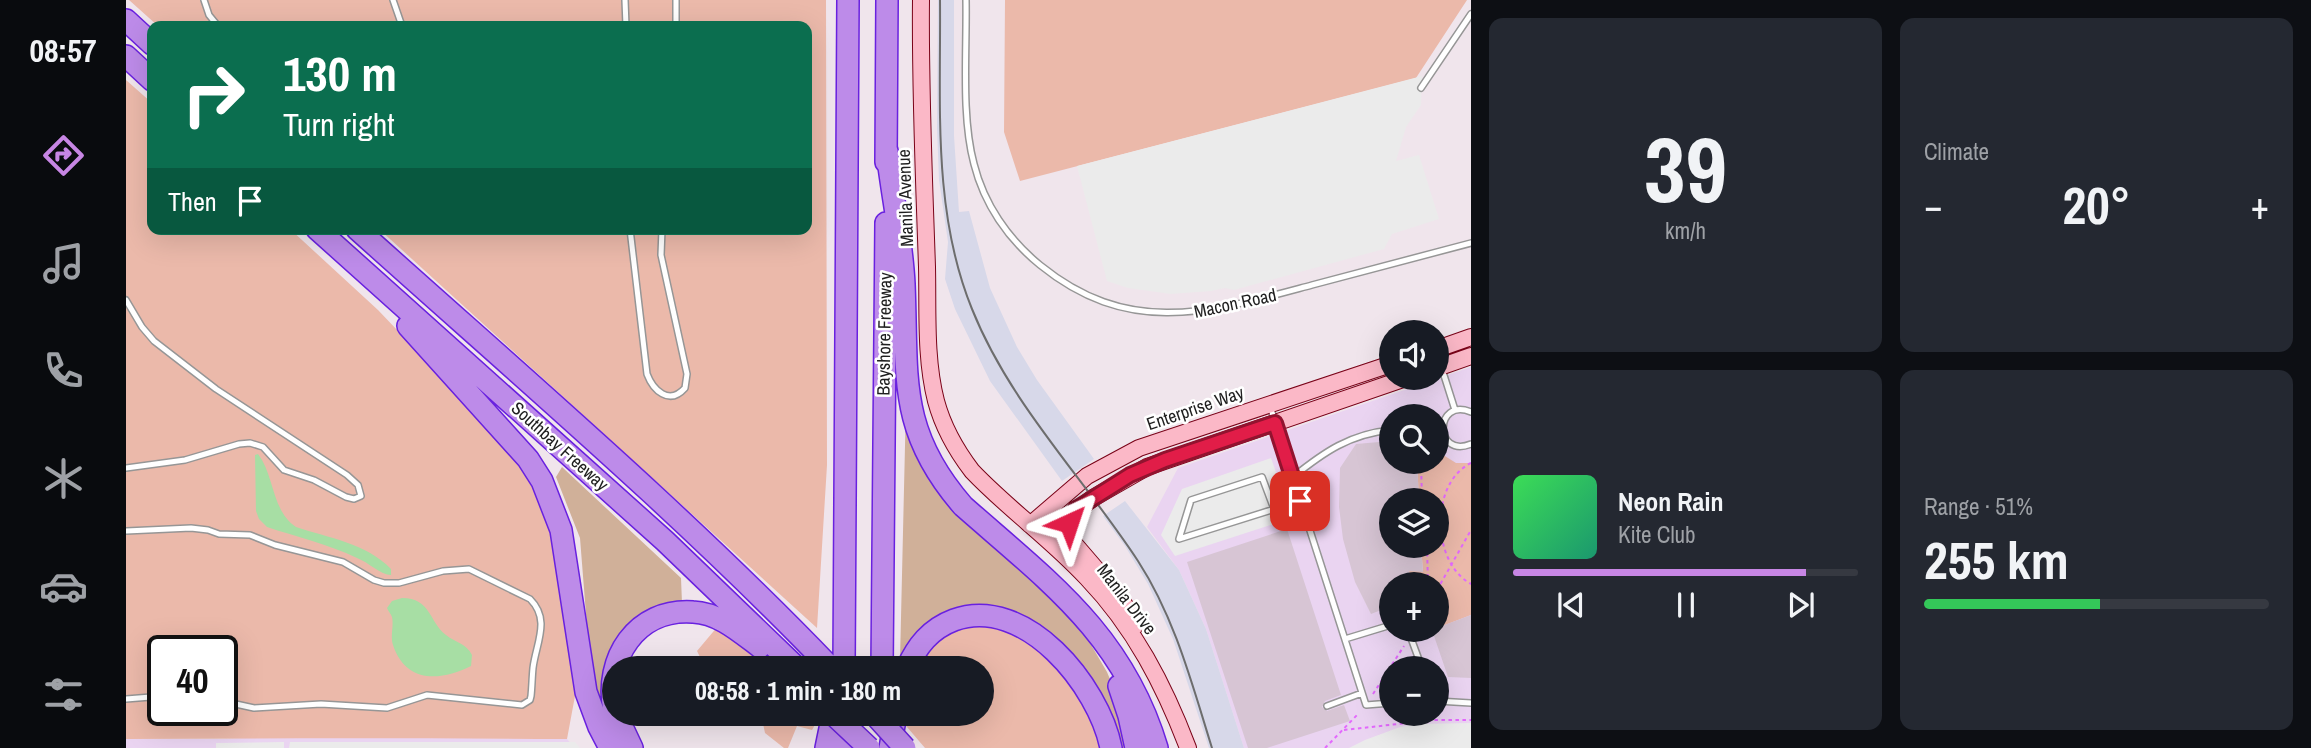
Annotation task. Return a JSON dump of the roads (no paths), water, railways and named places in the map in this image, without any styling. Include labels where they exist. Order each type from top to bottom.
[{"type":"highway","name":"Bayshore Freeway","points":[[840,656],[848,0]]},
{"type":"highway","name":"Bayshore Freeway","points":[[882,656],[887,0]]},
{"type":"highway","points":[[126,20],[147,39]]},
{"type":"highway","points":[[126,56],[147,75]]},
{"type":"highway","points":[[887,151],[904,282],[906,375],[913,418],[920,439],[937,473],[963,506],[1074,605],[1103,638],[1127,675],[1157,748]]},
{"type":"highway","name":"Southbay Freeway","points":[[324,235],[665,541],[785,656]]},
{"type":"highway","name":"Southbay Freeway","points":[[364,235],[683,521],[797,633],[827,656]]},
{"type":"highway","points":[[352,261],[370,285],[528,459],[542,481],[561,530],[586,692],[610,748]]},
{"type":"highway","points":[[1074,605],[1110,667],[1121,692],[1136,748]]},
{"type":"highway","points":[[618,656],[640,628],[657,618],[694,611],[714,616],[734,627],[770,656]]},
{"type":"highway","points":[[913,656],[926,638],[951,621],[980,615],[1005,620],[1035,636],[1076,673],[1092,697],[1104,723],[1111,748]]},
{"type":"highway","points":[[622,726],[632,748]]},
{"type":"highway","points":[[826,748],[831,726]]},
{"type":"highway","points":[[843,726],[845,748]]},
{"type":"highway","points":[[846,726],[871,748]]},
{"type":"highway","points":[[852,726],[871,748]]},
{"type":"highway","points":[[881,748],[882,726]]},
{"type":"highway","points":[[885,726],[905,748]]},
{"type":"highway","points":[[890,748],[894,726]]},
{"type":"street","name":"Manila Avenue","points":[[921,0],[922,124],[930,355],[935,398],[948,435]]},
{"type":"street","points":[[1449,345],[1471,337]]},
{"type":"street","points":[[1449,364],[1471,356]]},
{"type":"street","name":"Enterprise Way","points":[[1037,530],[1080,481],[1122,456],[1158,441],[1379,368]]},
{"type":"street","points":[[1037,530],[1147,467],[1379,387]]},
{"type":"street","name":"Manila Drive","points":[[948,435],[972,471],[1096,587],[1137,642],[1168,696],[1188,748]]},
{"type":"street","points":[[1076,509],[1069,523],[1072,541],[1115,591],[1135,620],[1137,642]]},
{"type":"lane","points":[[204,0],[214,21]]},
{"type":"lane","points":[[393,0],[400,21]]},
{"type":"lane","points":[[625,0],[626,21]]},
{"type":"lane","points":[[676,0],[676,21]]},
{"type":"lane","name":"Macon Road","points":[[966,0],[969,141],[981,187],[993,211],[1027,254],[1048,272],[1089,296],[1161,314],[1210,311],[1471,243]]},
{"type":"lane","points":[[1421,88],[1471,14]]},
{"type":"lane","points":[[631,235],[647,374],[652,387],[672,396],[685,388],[687,374],[661,255],[662,235]]},
{"type":"lane","points":[[126,300],[154,341],[216,389],[347,475],[358,485],[361,495],[354,499],[314,480],[284,470],[263,447],[250,443],[185,460],[126,468]]},
{"type":"lane","points":[[1448,390],[1455,410]]},
{"type":"lane","points":[[1269,403],[1366,705],[1379,704]]},
{"type":"lane","points":[[1449,415],[1455,410],[1471,412]]},
{"type":"lane","points":[[1293,477],[1326,451],[1369,432],[1379,431]]},
{"type":"lane","points":[[1449,442],[1464,447],[1471,444]]},
{"type":"lane","points":[[1274,509],[1262,477],[1191,500],[1179,539],[1300,501]]},
{"type":"lane","points":[[126,531],[191,528],[219,534],[250,535],[275,545],[343,562],[384,583],[399,583],[443,571],[469,569],[530,599],[538,607],[542,625],[532,671],[531,696],[527,703],[522,705],[445,695],[419,696],[387,708],[321,704],[254,708],[238,704]]},
{"type":"lane","points":[[1345,639],[1379,629]]},
{"type":"lane","points":[[1327,706],[1362,693]]},
{"type":"lane","points":[[126,699],[147,697]]},
{"type":"lane","points":[[1449,702],[1471,703]]},
{"type":"tram line","points":[[940,0],[940,117],[945,195],[950,234],[972,309],[1006,377],[1117,530],[1151,583],[1190,676],[1212,748]]}]
